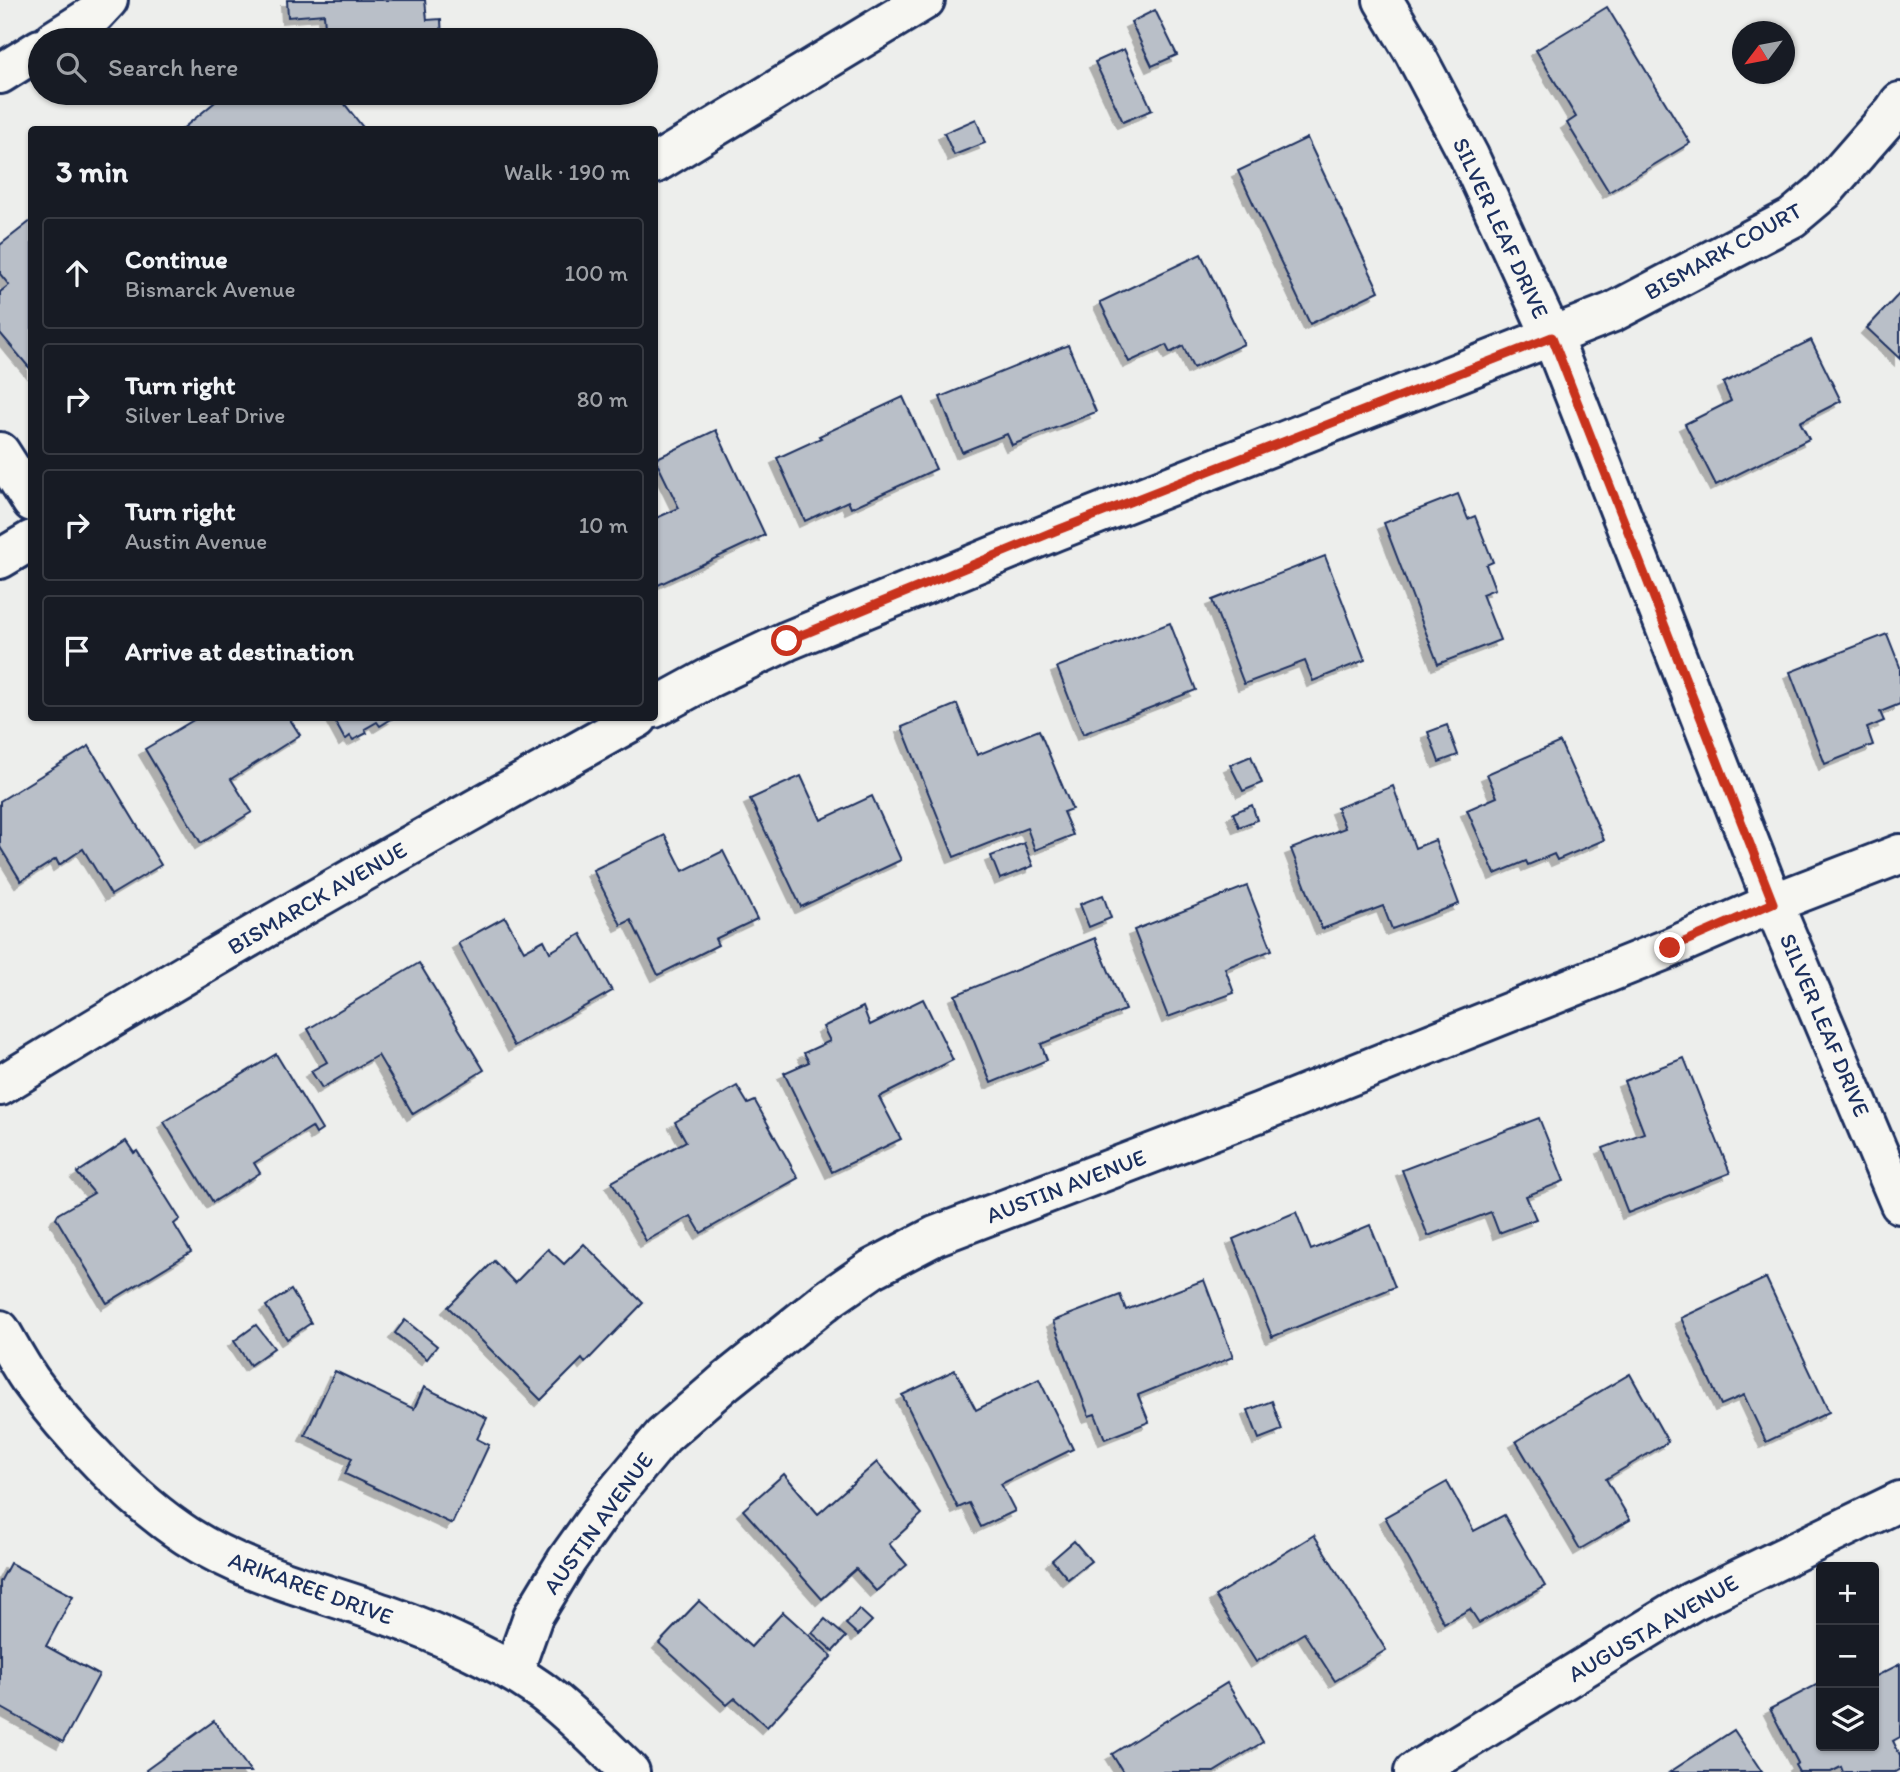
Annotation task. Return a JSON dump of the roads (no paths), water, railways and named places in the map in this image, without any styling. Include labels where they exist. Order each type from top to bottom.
[{"type":"street","points":[[73,28],[95,14],[108,0]]},
{"type":"street","points":[[658,162],[925,0]]},
{"type":"street","name":"SILVER LEAF DRIVE","points":[[1383,0],[1469,156],[1552,337],[1773,903],[1900,1204]]},
{"type":"street","points":[[0,74],[28,56]]},
{"type":"street","name":"BISMARK COURT","points":[[1552,337],[1613,312],[1792,218],[1824,191],[1900,102]]},
{"type":"street","points":[[658,706],[787,641],[1055,531],[1552,337]]},
{"type":"street","points":[[0,452],[28,496]]},
{"type":"street","points":[[0,559],[28,542]]},
{"type":"street","name":"BISMARCK AVENUE","points":[[0,1086],[370,867],[633,721]]},
{"type":"street","name":"AUSTIN AVENUE","points":[[513,1672],[533,1616],[567,1560],[609,1501],[663,1436],[766,1348],[872,1269],[935,1236],[1260,1112],[1900,854]]},
{"type":"street","name":"ARIKAREE DRIVE","points":[[0,1330],[31,1380],[66,1424],[113,1474],[149,1507],[187,1536],[232,1561],[284,1582],[385,1614],[513,1672],[552,1699],[630,1772]]},
{"type":"street","name":"AUGUSTA AVENUE","points":[[1414,1772],[1691,1602],[1900,1501]]}]
